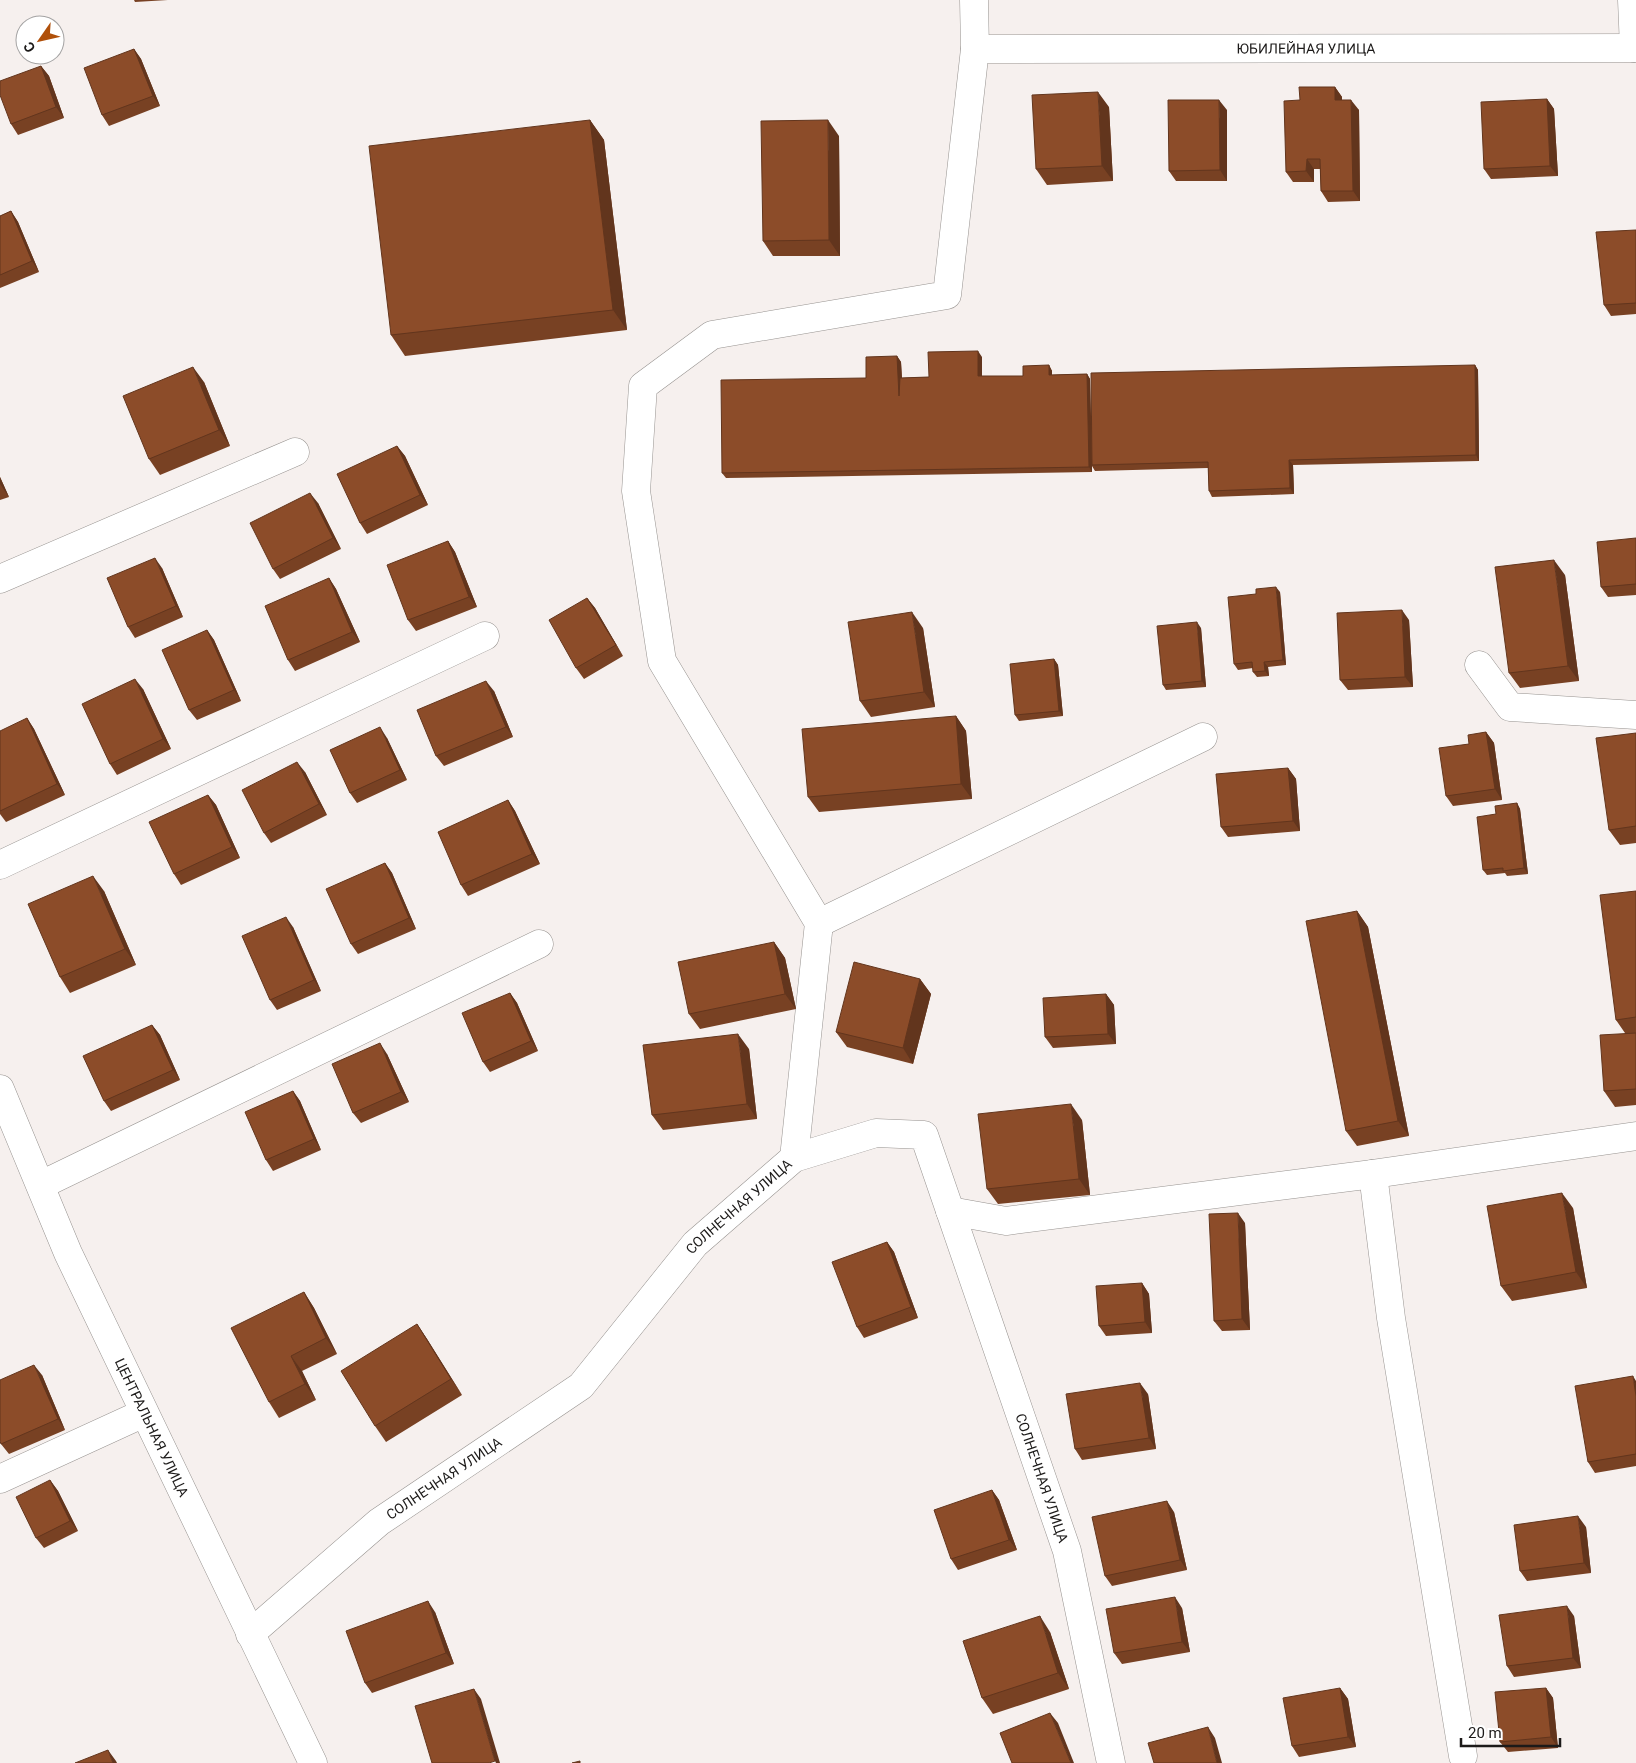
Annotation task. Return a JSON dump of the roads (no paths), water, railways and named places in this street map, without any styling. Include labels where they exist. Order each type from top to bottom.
[{"type":"street","points":[[794,1158],[819,922],[662,661],[636,491],[643,386],[712,335],[946,295],[976,48],[974,0]]},
{"type":"street","points":[[1632,0],[1635,48]]},
{"type":"street","name":"ЮБИЛЕЙНАЯ УЛИЦА","points":[[976,48],[1635,48]]},
{"type":"street","points":[[0,579],[296,452]]},
{"type":"street","points":[[0,865],[485,636]]},
{"type":"street","points":[[1479,664],[1510,707],[1636,715]]},
{"type":"street","points":[[819,922],[1203,737]]},
{"type":"street","points":[[41,1186],[539,944]]},
{"type":"street","name":"ЦЕНТРАЛЬНАЯ УЛИЦА","points":[[0,1089],[68,1253],[313,1763]]},
{"type":"street","name":"СОЛНЕЧНАЯ УЛИЦА","points":[[250,1634],[380,1522],[581,1386],[695,1244],[794,1158],[876,1133],[924,1135],[1067,1551],[1111,1763]]},
{"type":"street","points":[[950,1211],[1006,1221],[1373,1174],[1636,1136]]},
{"type":"street","points":[[1373,1174],[1391,1318],[1463,1756]]},
{"type":"street","points":[[0,1479],[144,1413]]}]
